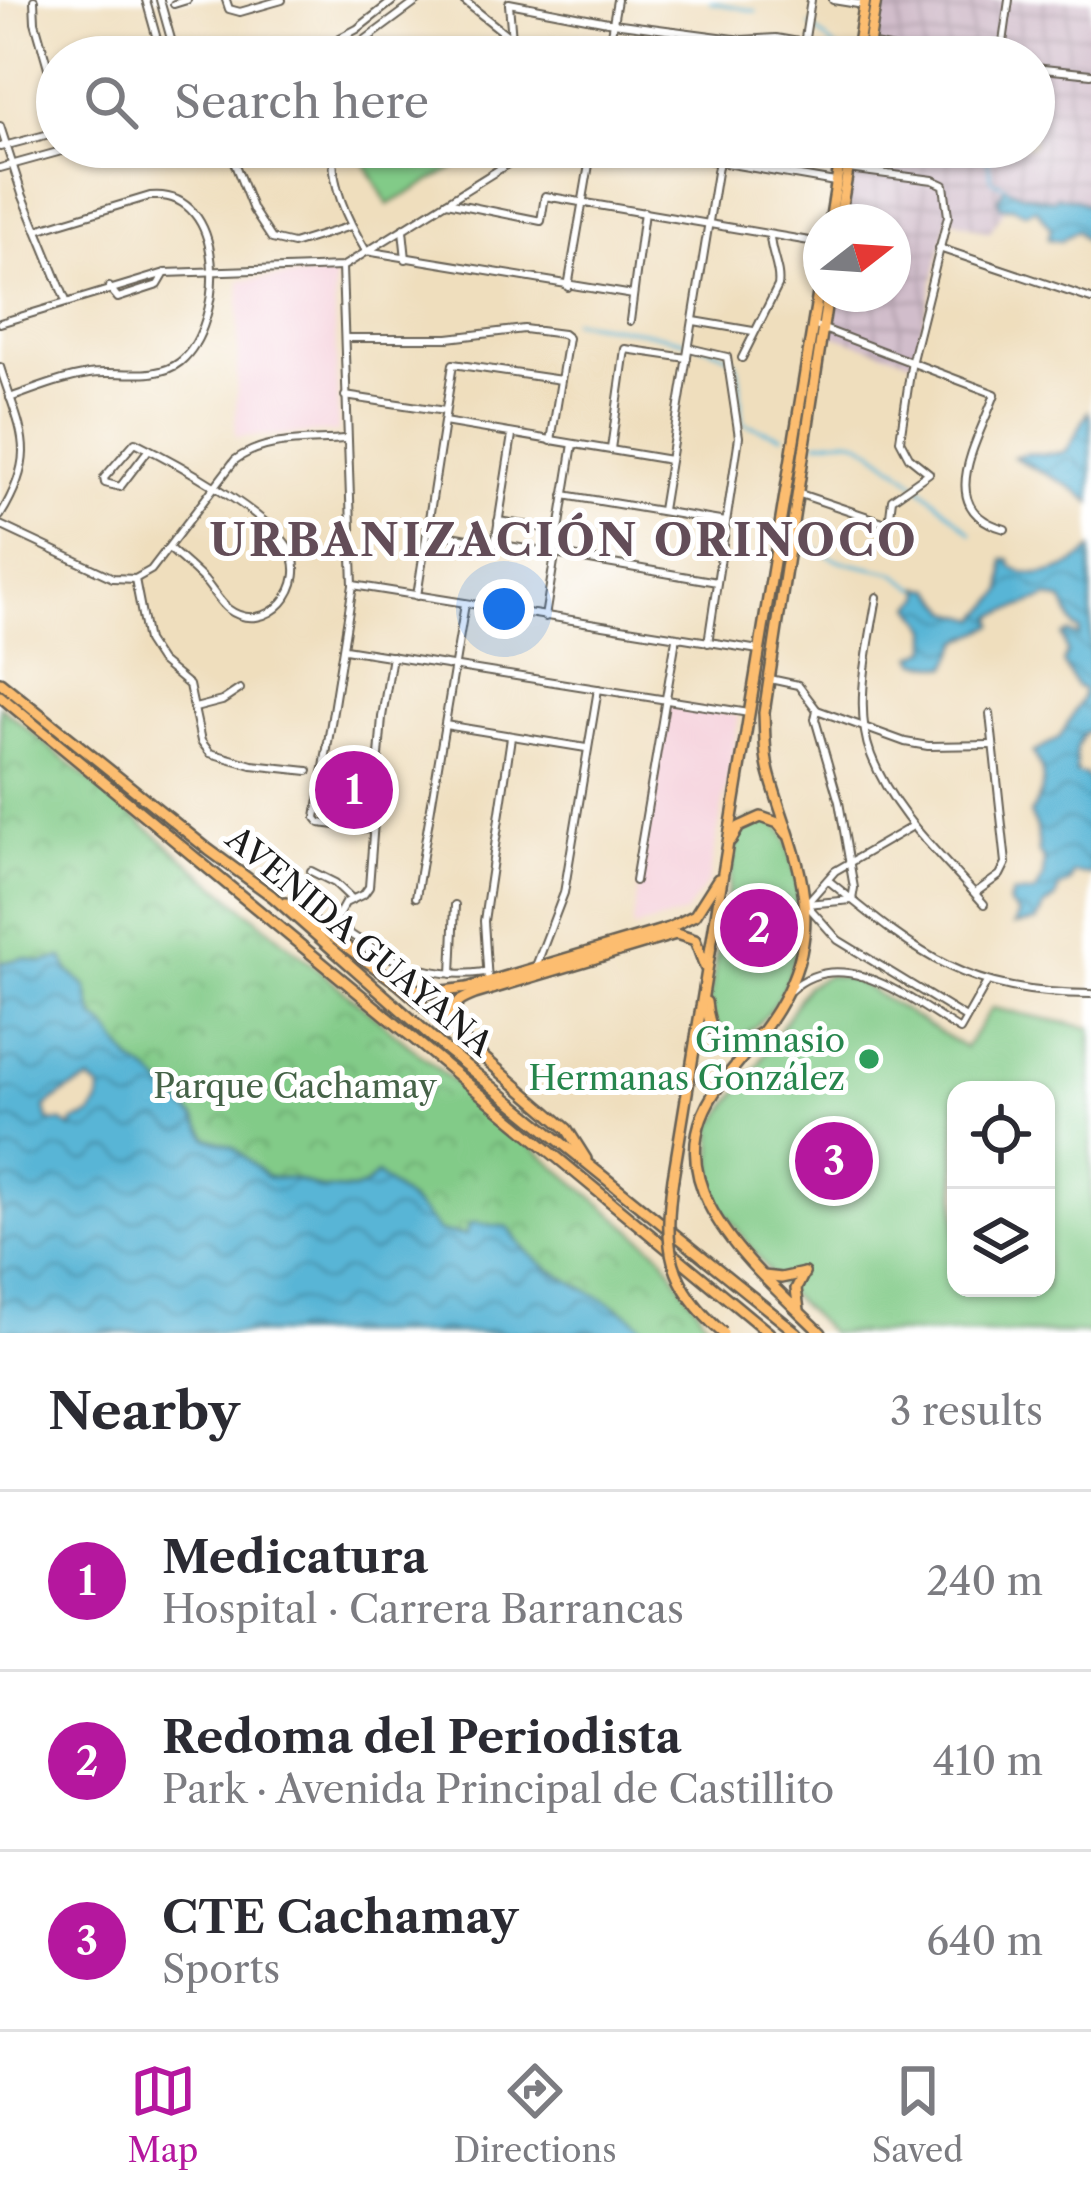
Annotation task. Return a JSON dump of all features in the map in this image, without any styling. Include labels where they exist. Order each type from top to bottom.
[{"type":"main road","points":[[870,36],[877,0]]},
{"type":"main road","points":[[859,36],[864,2]]},
{"type":"main road","points":[[840,204],[841,168]]},
{"type":"main road","points":[[835,204],[848,169]]},
{"type":"main road","points":[[819,312],[764,712],[769,773],[794,847],[806,904],[800,956],[769,1025],[716,1090],[701,1122],[696,1155],[708,1208],[764,1276],[821,1333]]},
{"type":"main road","points":[[723,1333],[690,1301],[673,1268],[668,1241],[673,1178],[749,713],[823,312]]},
{"type":"main road","name":"AVENIDA GUAYANA","points":[[0,682],[272,896],[443,1047],[797,1333]]},
{"type":"main road","name":"AVENIDA GUAYANA","points":[[0,696],[769,1333]]},
{"type":"main road","points":[[397,983],[440,993],[683,923],[704,903],[739,827],[754,818],[778,823],[794,847]]},
{"type":"main road","points":[[272,896],[331,927],[567,1129],[588,1164]]},
{"type":"main road","points":[[465,1041],[450,1018],[458,1001],[664,937],[687,935],[703,956],[708,1022],[722,1040],[747,1041],[769,1025]]},
{"type":"main road","points":[[764,1276],[781,1279],[804,1273],[796,1289],[802,1314]]},
{"type":"street","points":[[34,0],[39,36]]},
{"type":"street","points":[[146,0],[156,36]]},
{"type":"street","points":[[160,0],[170,36]]},
{"type":"street","points":[[174,4],[188,0]]},
{"type":"street","points":[[226,0],[229,9],[244,11],[282,0]]},
{"type":"street","points":[[344,36],[394,0]]},
{"type":"street","points":[[371,36],[419,0]]},
{"type":"street","points":[[463,0],[508,36]]},
{"type":"street","points":[[611,36],[617,0]]},
{"type":"street","points":[[805,36],[811,0]]},
{"type":"street","points":[[833,0],[864,2]]},
{"type":"street","points":[[1004,36],[1009,0]]},
{"type":"street","points":[[512,36],[509,2],[712,36]]},
{"type":"street","points":[[673,36],[674,31]]},
{"type":"street","points":[[1055,70],[1091,74]]},
{"type":"street","points":[[0,126],[3,146],[66,301]]},
{"type":"street","points":[[3,146],[36,137]]},
{"type":"street","points":[[0,168],[36,158]]},
{"type":"street","points":[[236,168],[253,210],[272,239],[293,244],[351,226]]},
{"type":"street","points":[[333,168],[351,226],[366,251],[633,295]]},
{"type":"street","points":[[0,323],[165,273],[342,267],[501,168]]},
{"type":"street","points":[[568,286],[589,168]]},
{"type":"street","points":[[662,510],[718,168]]},
{"type":"street","points":[[770,168],[841,182]]},
{"type":"street","points":[[797,493],[889,524],[892,499],[929,473],[908,457],[899,440],[912,360],[948,216],[944,185],[848,169]]},
{"type":"street","points":[[10,398],[89,374],[142,373],[179,363],[206,328],[211,307],[208,244],[195,210],[169,194],[37,230]]},
{"type":"street","points":[[447,202],[541,221],[545,196],[803,241]]},
{"type":"street","points":[[630,322],[644,212]]},
{"type":"street","points":[[404,230],[406,259]]},
{"type":"street","points":[[742,358],[778,286],[770,235]]},
{"type":"street","points":[[939,248],[1091,299]]},
{"type":"street","points":[[342,267],[353,586],[316,818],[320,823],[373,830]]},
{"type":"street","points":[[694,321],[753,331]]},
{"type":"street","points":[[818,327],[994,394],[963,483],[965,500],[975,517],[1005,529]]},
{"type":"street","points":[[344,338],[448,338],[524,329],[546,329],[568,338],[551,441]]},
{"type":"street","points":[[690,345],[727,357],[739,437],[708,643]]},
{"type":"street","points":[[611,450],[625,349],[687,358]]},
{"type":"street","points":[[417,596],[454,364],[561,380]]},
{"type":"street","points":[[0,368],[26,453],[15,491],[0,516]]},
{"type":"street","points":[[345,396],[445,411]]},
{"type":"street","points":[[444,422],[670,460]]},
{"type":"street","points":[[494,544],[512,435]]},
{"type":"street","points":[[0,525],[113,578],[135,579],[170,549],[215,486],[250,449],[345,439]]},
{"type":"street","points":[[149,449],[120,487],[105,484],[104,478],[135,442],[149,449],[215,486],[275,531],[290,549],[294,580],[287,599],[273,613],[249,616],[230,610],[170,549]]},
{"type":"street","points":[[545,617],[573,444]]},
{"type":"street","points":[[564,495],[726,522]]},
{"type":"street","points":[[498,521],[557,530]]},
{"type":"street","points":[[428,532],[717,582]]},
{"type":"street","points":[[135,579],[146,641],[160,661],[189,685],[201,741],[210,753],[252,765],[308,771]]},
{"type":"street","points":[[353,586],[760,650]]},
{"type":"street","points":[[877,598],[867,655],[865,727],[871,754],[914,826],[984,904]]},
{"type":"street","points":[[416,897],[465,604]]},
{"type":"street","points":[[635,881],[676,639]]},
{"type":"street","points":[[345,649],[749,713]]},
{"type":"street","points":[[392,656],[382,717],[369,887],[345,903],[331,927],[396,964],[487,977],[484,922],[511,737]]},
{"type":"street","points":[[769,679],[798,685],[817,710],[928,746],[993,745]]},
{"type":"street","points":[[195,708],[222,701],[240,689]]},
{"type":"street","points":[[534,969],[564,893],[598,689]]},
{"type":"street","points":[[817,710],[815,718],[851,861],[852,900]]},
{"type":"street","points":[[974,893],[1000,874],[1006,863],[990,714]]},
{"type":"street","points":[[445,725],[586,748]]},
{"type":"street","points":[[806,904],[851,861],[914,826]]},
{"type":"street","points":[[310,872],[335,883],[352,899]]},
{"type":"street","points":[[829,881],[880,925],[946,967],[986,984],[1046,994],[1091,994]]},
{"type":"street","points":[[806,904],[852,900]]},
{"type":"street","points":[[806,904],[838,940],[965,1018]]},
{"type":"street","points":[[452,975],[455,905]]},
{"type":"street","points":[[787,993],[810,976],[850,971],[960,1030],[986,984]]},
{"type":"shaded area","points":[[876,0],[1091,0],[1091,207],[1075,199],[1054,201],[1021,194],[1001,207],[1005,209],[989,233],[948,218],[914,362],[822,332],[825,312],[911,312],[911,204],[841,204],[847,168],[1055,168],[1055,36],[870,36]]},
{"type":"shaded area","points":[[334,274],[338,432],[235,437],[240,280]]},
{"type":"shaded area","points":[[666,704],[739,716],[709,880],[685,914],[632,929]]},
{"type":"green space","points":[[368,168],[454,168],[388,205]]},
{"type":"green space","name":"Parque Cachamay","points":[[0,706],[660,1253],[713,1333],[624,1333],[444,1247],[346,1190],[255,1192],[0,985]]},
{"type":"green space","points":[[753,818],[775,825],[786,840],[796,878],[798,931],[794,958],[773,1006],[735,1040],[717,1031],[709,1002],[739,827]]},
{"type":"green space","points":[[828,975],[854,980],[965,1048],[992,1008],[1091,1028],[1091,1333],[830,1333],[776,1281],[713,1197],[713,1126],[807,986]]},
{"type":"water","points":[[1005,186],[1021,194],[1075,199],[1091,207],[1091,247],[1077,230],[1061,241],[1048,239],[1051,228],[1036,208],[1025,213],[1001,207],[998,200]]},
{"type":"water","points":[[1088,412],[1091,502],[1014,457],[1067,451]]},
{"type":"water","points":[[1091,549],[1091,730],[1083,734],[1076,749],[1076,773],[1086,775],[1091,785],[1091,875],[1073,873],[1037,922],[1014,925],[1019,914],[1009,904],[1012,894],[1035,893],[1043,877],[1044,860],[1030,814],[1042,784],[1033,753],[1060,737],[1083,696],[1083,689],[1076,686],[1063,663],[1067,653],[1063,636],[1079,637],[1080,630],[1063,601],[1049,597],[994,616],[995,625],[960,641],[948,667],[918,662],[914,656],[929,649],[929,629],[913,606],[923,596],[921,588],[933,589],[952,612],[979,619],[1003,591],[1004,560],[1021,571],[1042,574],[1074,563]]},
{"type":"water","points":[[63,958],[86,987],[94,1017],[132,1062],[150,1073],[195,1118],[208,1138],[233,1147],[267,1177],[353,1190],[377,1174],[439,1232],[466,1235],[474,1223],[508,1227],[538,1261],[615,1306],[649,1333],[0,1333],[0,963]],"holes":[[[90,1081],[100,1089],[99,1103],[91,1115],[73,1122],[72,1129],[63,1122],[48,1121],[45,1107],[70,1089]]]},
{"type":"waterway","points":[[710,2],[756,11]]},
{"type":"waterway","points":[[810,25],[822,36]]},
{"type":"waterway","points":[[989,168],[992,180],[1005,186]]},
{"type":"waterway","points":[[572,321],[662,336],[729,357],[739,372],[743,423],[782,436]]},
{"type":"waterway","points":[[817,442],[845,439],[864,444],[971,533]]},
{"type":"waterway","points":[[805,542],[838,561],[894,573],[918,589]]},
{"type":"place","name":"Medicatura","points":[[354,790]]},
{"type":"place","name":"Redoma del Periodista","points":[[759,928]]},
{"type":"place","name":"Gimnasio Hermanas González","points":[[869,1059]]},
{"type":"place","name":"CTE Cachamay","points":[[834,1161]]},
{"type":"district","name":"URBANIZACIÓN ORINOCO","points":[[564,540]]}]
